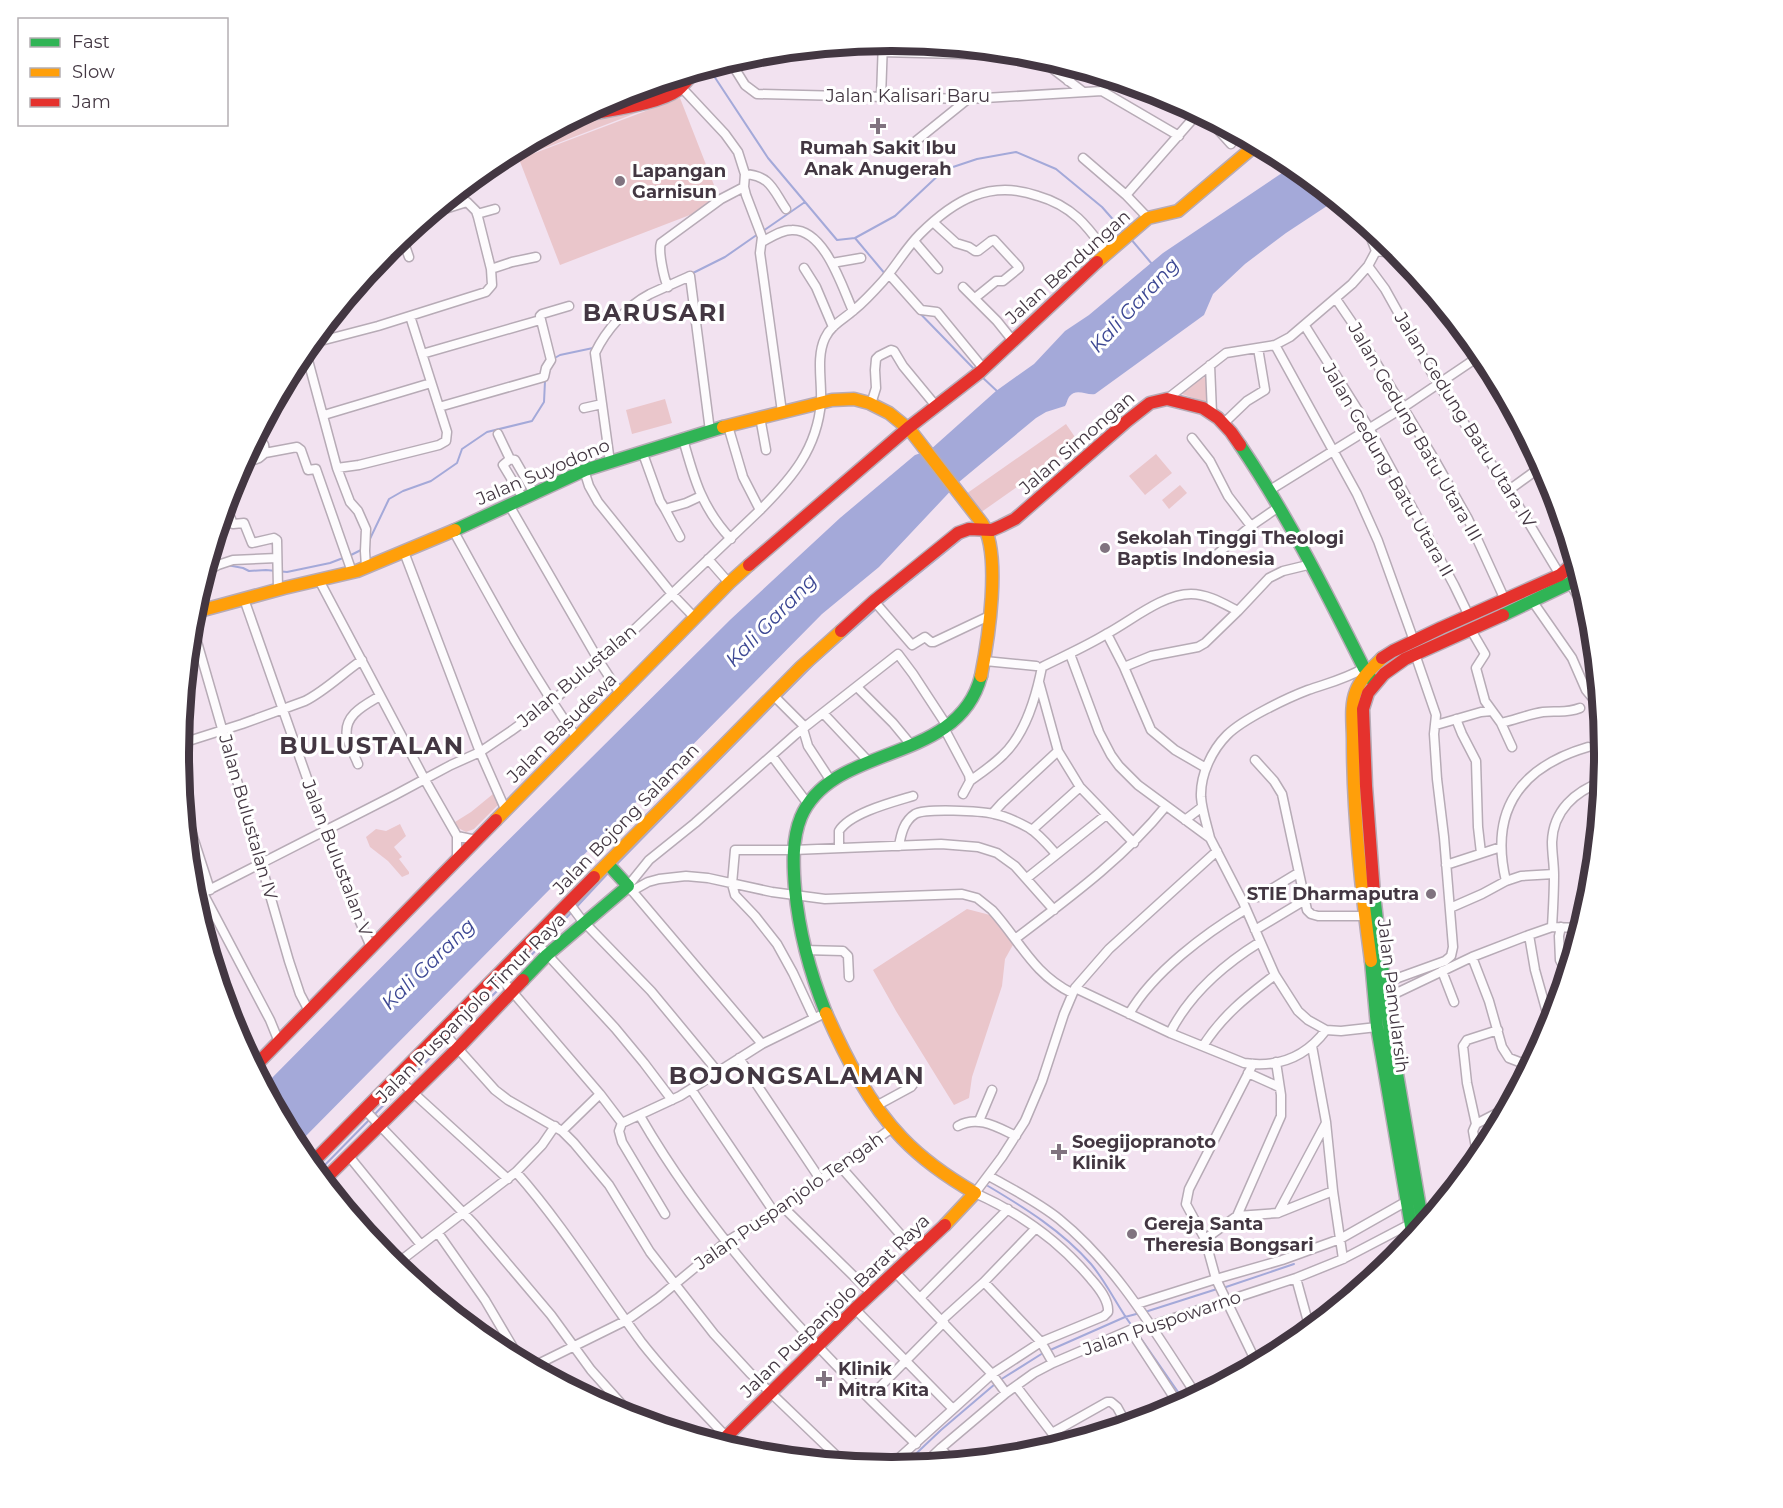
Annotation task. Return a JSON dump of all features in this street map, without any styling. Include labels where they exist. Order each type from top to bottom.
[{"type":"main road","points":[[613,109],[670,95],[684,83]]},
{"type":"main road","name":"Jalan Bendungan","points":[[912,433],[936,406],[979,372],[1145,220],[1178,211],[1250,150]]},
{"type":"main road","name":"Jalan Suyodono","points":[[204,610],[366,567],[584,471],[642,451],[760,417],[848,399],[871,404],[890,414],[912,433],[987,530]]},
{"type":"main road","points":[[1167,399],[1212,413],[1224,423],[1246,452],[1280,506],[1312,564],[1368,675]]},
{"type":"main road","name":"Jalan Simongan","points":[[987,530],[1000,527],[1023,513],[1142,408],[1156,400],[1167,399]]},
{"type":"main road","name":"Jalan Basudewa","points":[[259,1062],[729,583],[912,433]]},
{"type":"main road","name":"Jalan Bojong Salaman","points":[[317,1158],[445,1034],[479,1011],[501,978],[540,947],[570,906],[776,699],[833,637],[877,604],[958,533],[972,528],[987,530]]},
{"type":"main road","points":[[975,1193],[931,1165],[892,1128],[820,1016],[804,950],[796,896],[793,850],[797,824],[808,804],[831,781],[869,762],[912,746],[945,727],[963,714],[971,704],[979,687],[985,661],[992,558],[987,530]]},
{"type":"main road","name":"Jalan Pamularsih","points":[[1417,1221],[1407,1202],[1377,1027],[1354,792],[1353,711],[1356,691],[1382,658],[1393,651],[1505,600],[1570,578]]},
{"type":"main road","name":"Jalan Pamularsih","points":[[1368,675],[1389,670],[1414,654],[1533,602],[1570,578]]},
{"type":"main road","name":"Jalan Pamularsih","points":[[1368,675],[1364,699],[1364,720],[1374,895],[1386,998],[1419,1195],[1418,1220]]},
{"type":"main road","points":[[609,865],[628,886]]},
{"type":"main road","name":"Jalan Puspanjolo Timur Raya","points":[[329,1174],[456,1046],[479,1011],[511,990],[540,947],[628,886]]},
{"type":"main road","name":"Jalan Puspanjolo Barat Raya","points":[[726,1437],[975,1193]]},
{"type":"street","points":[[881,97],[881,52],[957,55]]},
{"type":"street","name":"Jalan Kalisari Baru","points":[[735,69],[745,85],[757,94],[968,99],[1102,91]]},
{"type":"street","points":[[1055,71],[1082,91]]},
{"type":"street","points":[[1068,81],[1073,75]]},
{"type":"street","points":[[689,81],[738,152],[745,174],[744,187],[761,236],[760,253],[782,412]]},
{"type":"street","points":[[1106,85],[1102,91],[1179,136]]},
{"type":"street","points":[[906,149],[968,99]]},
{"type":"street","points":[[1126,195],[1195,120]]},
{"type":"street","points":[[1222,134],[1231,144]]},
{"type":"street","points":[[1083,158],[1126,195],[1145,220]]},
{"type":"street","points":[[745,174],[753,174],[767,180],[786,209]]},
{"type":"street","points":[[667,285],[660,251],[661,243],[722,199],[744,187]]},
{"type":"street","points":[[804,268],[816,287],[833,327],[853,311],[887,276],[914,241],[933,222],[961,202],[983,192],[1002,189],[1028,192],[1051,201],[1076,216],[1110,250]]},
{"type":"street","points":[[324,340],[486,292],[492,285],[477,214],[467,202],[450,207]]},
{"type":"street","points":[[477,214],[495,209]]},
{"type":"street","points":[[933,222],[956,243],[975,251],[994,240],[1018,266],[1017,271],[1003,281],[996,280],[975,298]]},
{"type":"street","points":[[761,236],[790,230],[810,236],[832,263],[853,311]]},
{"type":"street","points":[[914,241],[938,269]]},
{"type":"street","points":[[1167,399],[1230,352],[1275,345],[1285,341],[1305,326],[1336,299],[1368,266],[1376,251],[1372,241]]},
{"type":"street","points":[[405,246],[409,257]]},
{"type":"street","points":[[1376,251],[1383,252]]},
{"type":"street","points":[[490,269],[536,257]]},
{"type":"street","points":[[832,263],[861,258]]},
{"type":"street","name":"Jalan Gedung Batu Utara IV","points":[[1368,266],[1385,289],[1438,384],[1570,578]]},
{"type":"street","points":[[610,462],[595,353],[615,323],[637,303],[667,285],[690,276],[710,431]]},
{"type":"street","points":[[887,276],[921,310],[937,312],[979,372]]},
{"type":"street","points":[[963,287],[1013,341]]},
{"type":"street","name":"Jalan Gedung Batu Utara III","points":[[1336,299],[1404,407],[1468,519],[1505,600]]},
{"type":"street","points":[[439,407],[543,378],[551,360],[540,320],[542,314],[569,306]]},
{"type":"street","points":[[337,468],[359,465],[439,445],[446,441],[447,432],[410,316]]},
{"type":"street","points":[[422,354],[540,320]]},
{"type":"street","name":"Jalan Gedung Batu Utara II","points":[[1305,326],[1369,428],[1454,585],[1468,616]]},
{"type":"street","name":"Jalan Bulustalan","points":[[202,893],[480,752],[551,702],[599,661],[760,510],[781,488],[807,452],[814,436],[821,403],[822,348],[833,327]]},
{"type":"street","points":[[1275,345],[1290,376],[1357,494],[1378,541],[1414,641]]},
{"type":"street","points":[[1224,423],[1246,401],[1265,390],[1258,348]]},
{"type":"street","points":[[871,404],[876,388],[874,370],[876,360],[891,350],[936,406]]},
{"type":"street","points":[[1270,490],[1404,407],[1472,357]]},
{"type":"street","points":[[308,361],[337,468],[350,502],[358,511],[366,529],[366,567]]},
{"type":"street","points":[[1210,365],[1212,413]]},
{"type":"street","points":[[324,415],[431,383]]},
{"type":"street","points":[[584,408],[602,404]]},
{"type":"street","points":[[760,417],[766,450]]},
{"type":"street","points":[[728,426],[743,477],[760,510]]},
{"type":"street","points":[[498,434],[510,459],[503,465],[528,495]]},
{"type":"street","points":[[1192,438],[1210,461],[1228,496],[1251,526]]},
{"type":"street","points":[[683,439],[701,496],[712,518],[731,539]]},
{"type":"street","points":[[262,442],[265,453]]},
{"type":"street","points":[[253,460],[265,453],[297,447],[300,450],[308,470],[315,469],[318,474],[352,572]]},
{"type":"street","points":[[642,451],[660,501],[680,537]]},
{"type":"street","points":[[584,471],[598,502],[672,594],[695,618]]},
{"type":"street","points":[[1509,490],[1535,471]]},
{"type":"street","points":[[665,509],[701,496]]},
{"type":"street","points":[[509,505],[621,695]]},
{"type":"street","points":[[1209,560],[1280,506]]},
{"type":"street","points":[[230,517],[233,524],[244,523],[252,543],[274,538],[277,540],[278,590]]},
{"type":"street","points":[[453,530],[497,611],[551,702],[577,738]]},
{"type":"street","points":[[404,552],[480,752],[506,811]]},
{"type":"street","points":[[213,567],[233,560],[278,558]]},
{"type":"street","points":[[708,559],[729,583]]},
{"type":"street","points":[[1124,667],[1158,654],[1198,647],[1205,643],[1272,576],[1312,564]]},
{"type":"street","points":[[319,580],[457,836],[457,860]]},
{"type":"street","points":[[963,794],[970,781],[1003,756],[1015,741],[1030,711],[1042,667],[1152,608],[1183,594],[1200,594],[1238,611]]},
{"type":"street","name":"Jalan Bulustalan V","points":[[244,599],[325,832],[347,892],[371,947]]},
{"type":"street","points":[[1533,602],[1572,658],[1586,690],[1592,697]]},
{"type":"street","points":[[877,604],[912,645]]},
{"type":"street","points":[[628,886],[649,860],[804,728],[912,645],[925,637],[934,642],[989,616]]},
{"type":"street","points":[[1471,630],[1484,651],[1483,658],[1477,666],[1477,672],[1485,702],[1501,723],[1512,747]]},
{"type":"street","points":[[1107,634],[1151,730],[1175,750],[1206,768]]},
{"type":"street","name":"Jalan Bulustalan IV","points":[[198,644],[289,961],[300,994],[309,1011]]},
{"type":"street","points":[[1070,654],[1104,742],[1119,766],[1166,806],[1210,838]]},
{"type":"street","points":[[1384,983],[1432,967],[1449,958],[1453,947],[1437,779],[1435,708],[1414,654]]},
{"type":"street","points":[[899,655],[945,727],[968,771],[970,781]]},
{"type":"street","points":[[189,741],[282,710],[315,696],[362,660]]},
{"type":"street","points":[[985,661],[1036,666]]},
{"type":"street","points":[[1368,675],[1344,679],[1285,700],[1227,735],[1206,768],[1202,787],[1202,807],[1210,838],[1246,909],[1275,975],[1298,1011],[1308,1020],[1326,1030],[1341,1031],[1377,1027]]},
{"type":"street","points":[[1039,681],[1058,751],[1080,788],[1134,843]]},
{"type":"street","points":[[857,687],[912,746]]},
{"type":"street","points":[[358,764],[347,737],[350,718],[357,710],[380,696]]},
{"type":"street","points":[[776,699],[804,728],[808,746],[831,781]]},
{"type":"street","points":[[1501,723],[1536,714],[1566,713],[1580,708]]},
{"type":"street","points":[[1436,725],[1492,711]]},
{"type":"street","points":[[823,712],[869,762]]},
{"type":"street","points":[[1456,719],[1461,734],[1476,761],[1478,771],[1478,827],[1481,853]]},
{"type":"street","points":[[1506,881],[1501,858],[1504,822],[1520,786],[1538,770],[1557,758],[1588,747]]},
{"type":"street","points":[[993,813],[1058,751]]},
{"type":"street","points":[[772,756],[808,804]]},
{"type":"street","points":[[1255,760],[1274,781],[1282,794],[1307,910],[1314,915],[1365,916]]},
{"type":"street","points":[[1562,964],[1557,927],[1553,832],[1558,816],[1567,803],[1593,784]]},
{"type":"street","points":[[1032,830],[1055,807],[1080,788]]},
{"type":"street","points":[[839,847],[839,831],[848,822],[865,813],[913,796]]},
{"type":"street","points":[[1015,939],[1054,910],[1134,843],[1166,806]]},
{"type":"street","points":[[1185,820],[1202,807]]},
{"type":"street","points":[[899,846],[901,834],[907,822],[918,813],[946,811],[993,813],[1032,830],[1056,854]]},
{"type":"street","points":[[1027,878],[1106,814]]},
{"type":"street","points":[[457,836],[476,840]]},
{"type":"street","points":[[664,1214],[622,1142],[619,1131],[622,1123],[672,1100],[762,1044],[820,1016],[777,944],[735,895],[732,884],[735,850],[954,844],[978,847],[1006,858],[1027,878],[1054,910]]},
{"type":"street","points":[[1446,865],[1501,847]]},
{"type":"street","points":[[869,1398],[1036,1228],[1008,1209],[975,1193],[989,1176],[1024,1121],[1042,1081],[1073,991],[1109,949],[1217,851]]},
{"type":"street","points":[[197,856],[206,891],[279,1042]]},
{"type":"street","points":[[1258,897],[1298,873]]},
{"type":"street","points":[[1450,908],[1521,876],[1554,874]]},
{"type":"street","points":[[628,886],[676,876],[708,878],[796,896],[838,899],[962,894],[985,903],[1040,972],[1058,986],[1237,1061],[1253,1064],[1276,1062],[1299,1056],[1312,1046],[1326,1030]]},
{"type":"street","points":[[628,886],[762,1044]]},
{"type":"street","points":[[1255,930],[1305,900]]},
{"type":"street","points":[[570,906],[658,999],[718,1072]]},
{"type":"street","points":[[1129,1014],[1139,997],[1166,970],[1207,934],[1246,909]]},
{"type":"street","points":[[1386,998],[1442,970],[1529,935],[1557,927],[1573,927]]},
{"type":"street","points":[[1529,935],[1535,970],[1546,1009]]},
{"type":"street","points":[[1170,1033],[1198,991],[1232,961],[1260,942]]},
{"type":"street","points":[[540,947],[615,1029],[672,1100]]},
{"type":"street","points":[[804,950],[843,951],[848,956],[849,976]]},
{"type":"street","points":[[1472,957],[1502,1047],[1509,1058],[1523,1063]]},
{"type":"street","points":[[1442,970],[1454,1002]]},
{"type":"street","points":[[1203,1046],[1225,1016],[1275,975]]},
{"type":"street","points":[[501,978],[622,1123]]},
{"type":"street","points":[[1476,1146],[1473,1131],[1476,1124],[1467,1083],[1463,1046],[1467,1040],[1498,1030]]},
{"type":"street","points":[[445,1034],[495,1090],[559,1129],[590,1161],[609,1185],[645,1245],[714,1335],[835,1454]]},
{"type":"street","points":[[1312,1046],[1326,1122],[1343,1259]]},
{"type":"street","points":[[739,1058],[820,1179]]},
{"type":"street","points":[[1205,1239],[1237,1216],[1279,1122],[1282,1109],[1276,1062]]},
{"type":"street","points":[[1253,1064],[1185,1201],[1205,1239],[1217,1280],[1253,1357]]},
{"type":"street","points":[[876,1106],[911,1087],[914,1083],[909,1073]]},
{"type":"street","points":[[1248,1073],[1279,1087]]},
{"type":"street","points":[[399,1080],[508,1179]]},
{"type":"street","points":[[691,1089],[774,1212]]},
{"type":"street","points":[[979,1121],[992,1090]]},
{"type":"street","points":[[404,1261],[421,1245],[508,1179],[559,1129],[600,1094]]},
{"type":"street","points":[[364,1110],[464,1212],[530,1289],[591,1370],[620,1402]]},
{"type":"street","points":[[1476,1124],[1495,1114]]},
{"type":"street","points":[[640,1116],[677,1176],[726,1242],[818,1347],[916,1444]]},
{"type":"street","points":[[958,1126],[968,1121],[979,1121],[1016,1136]]},
{"type":"street","points":[[1278,1213],[1326,1122]]},
{"type":"street","name":"Jalan Puspanjolo Tengah","points":[[540,1363],[627,1320],[726,1242],[783,1207],[892,1128]]},
{"type":"street","points":[[348,1155],[421,1245]]},
{"type":"street","points":[[840,1166],[915,1251]]},
{"type":"street","points":[[516,1172],[547,1208],[655,1359],[719,1435]]},
{"type":"street","points":[[989,1176],[1017,1191],[1060,1220],[1104,1263],[1138,1305],[1148,1324],[1192,1389]]},
{"type":"street","points":[[1237,1216],[1278,1213],[1333,1191]]},
{"type":"street","points":[[1138,1305],[1282,1260],[1340,1239],[1419,1195]]},
{"type":"street","points":[[783,1207],[872,1294]]},
{"type":"street","points":[[920,1298],[1008,1209]]},
{"type":"street","name":"Jalan Puspowarno","points":[[933,1455],[1006,1392],[1053,1362],[1148,1324],[1225,1298],[1296,1278],[1343,1259],[1415,1224]]},
{"type":"street","name":"Jalan Puspowarno","points":[[901,1457],[952,1409],[993,1375],[1042,1344],[1107,1313],[1109,1309],[1107,1303],[1081,1267],[1056,1242],[1036,1228]]},
{"type":"street","points":[[438,1233],[485,1300],[512,1346]]},
{"type":"street","points":[[895,1272],[993,1375],[1006,1392]]},
{"type":"street","points":[[1296,1278],[1308,1320]]},
{"type":"street","points":[[984,1282],[1042,1344],[1053,1362]]},
{"type":"street","points":[[855,1310],[952,1409]]},
{"type":"street","points":[[1132,1330],[1174,1397]]},
{"type":"street","points":[[1016,1386],[1054,1437]]},
{"type":"street","points":[[1052,1433],[1107,1402],[1117,1407],[1123,1418]]},
{"type":"street","points":[[941,1448],[946,1454]]},
{"type":"shaded area","points":[[666,88],[667,94],[629,102]]},
{"type":"shaded area","name":"Lapangan Garnisun","points":[[680,98],[721,203],[560,265],[519,159]]},
{"type":"shaded area","points":[[670,100],[519,158],[581,123],[600,115]]},
{"type":"shaded area","points":[[1206,376],[1211,404],[1179,393]]},
{"type":"shaded area","points":[[665,399],[672,423],[632,434],[626,410]]},
{"type":"shaded area","points":[[1066,424],[1079,443],[980,513],[966,494]]},
{"type":"shaded area","points":[[1156,454],[1172,473],[1145,495],[1129,476]]},
{"type":"shaded area","points":[[1180,485],[1187,493],[1169,509],[1162,500]]},
{"type":"shaded area","points":[[493,794],[499,804],[474,829],[466,832],[458,828],[455,822]]},
{"type":"shaded area","points":[[400,824],[406,836],[394,847],[402,857],[399,859],[409,872],[402,877],[388,861],[370,847],[366,837],[376,829],[386,831]]},
{"type":"shaded area","points":[[967,909],[990,915],[1014,943],[1005,959],[1002,986],[972,1077],[969,1098],[954,1105],[873,970]]},
{"type":"water","name":"Kali Garang","points":[[1285,171],[1329,204],[1245,264],[1213,294],[1204,315],[1095,394],[1078,392],[1072,394],[1065,406],[1036,418],[959,482],[879,567],[822,614],[303,1139],[269,1081],[731,619],[840,518],[915,455],[930,450],[996,391],[1034,364],[1065,331],[1089,315],[1163,253]]},
{"type":"waterway","points":[[713,74],[768,158],[837,240],[855,238],[886,275]]},
{"type":"waterway","points":[[855,238],[895,216],[944,170],[977,159],[1016,152],[1056,169],[1102,207],[1124,232]]},
{"type":"waterway","points":[[763,231],[805,202]]},
{"type":"waterway","points":[[691,274],[725,257],[758,234]]},
{"type":"waterway","name":"Kali Garang","points":[[1130,238],[1152,264]]},
{"type":"waterway","points":[[907,300],[976,371]]},
{"type":"waterway","points":[[553,359],[560,355],[593,348]]},
{"type":"waterway","points":[[982,377],[998,392]]},
{"type":"waterway","points":[[368,543],[389,499],[403,491],[431,481],[457,463],[462,449],[487,432],[532,421],[544,402],[545,381]]},
{"type":"waterway","points":[[881,604],[965,536]]},
{"type":"waterway","points":[[349,556],[363,549]]},
{"type":"waterway","points":[[227,565],[249,571],[287,572],[343,558]]},
{"type":"waterway","points":[[780,698],[877,608]]},
{"type":"waterway","points":[[616,865],[776,702]]},
{"type":"waterway","points":[[542,944],[610,871]]},
{"type":"waterway","points":[[507,981],[538,948]]},
{"type":"waterway","points":[[452,1036],[503,985]]},
{"type":"waterway","points":[[405,1083],[448,1040]]},
{"type":"waterway","points":[[374,1115],[401,1087]]},
{"type":"waterway","points":[[323,1167],[370,1119]]},
{"type":"waterway","points":[[988,1186],[1042,1221],[1080,1252],[1097,1271],[1132,1326]]},
{"type":"waterway","points":[[1223,1288],[1294,1264]]},
{"type":"waterway","points":[[1145,1312],[1217,1289]]},
{"type":"waterway","points":[[1048,1351],[1125,1317],[1140,1313]]},
{"type":"waterway","points":[[1135,1330],[1180,1395]]},
{"type":"waterway","points":[[1000,1380],[1043,1353]]},
{"type":"waterway","points":[[914,1456],[995,1384]]},
{"type":"traffic: fast","points":[[455,530],[585,470],[723,427]]},
{"type":"traffic: fast","points":[[1240,445],[1290,527],[1372,680]]},
{"type":"traffic: fast","points":[[1503,615],[1573,580]]},
{"type":"traffic: fast","points":[[826,1013],[815,983],[799,921],[794,880],[794,852],[801,817],[817,793],[839,776],[922,740],[948,725],[968,705],[981,676]]},
{"type":"traffic: fast","points":[[523,980],[547,955],[628,886],[608,864]]},
{"type":"traffic: fast","points":[[1374,894],[1390,1033],[1421,1216]]},
{"type":"traffic: fast","points":[[1371,961],[1377,1027],[1411,1227]]},
{"type":"traffic: slow","points":[[1097,262],[1148,218],[1178,211],[1250,150]]},
{"type":"traffic: slow","points":[[723,427],[832,400],[854,399],[869,403],[889,413],[910,430],[982,523],[988,537],[991,555],[992,598],[981,676]]},
{"type":"traffic: slow","points":[[204,610],[357,571],[455,530]]},
{"type":"traffic: slow","points":[[496,820],[749,565]]},
{"type":"traffic: slow","points":[[594,877],[801,667],[841,631]]},
{"type":"traffic: slow","points":[[1371,961],[1356,824],[1352,709],[1358,686],[1382,658]]},
{"type":"traffic: slow","points":[[826,1013],[868,1095],[890,1125],[927,1161],[975,1193],[945,1225]]},
{"type":"traffic: jam","points":[[611,110],[657,100],[678,90],[685,82]]},
{"type":"traffic: jam","points":[[749,565],[908,428],[980,372],[1097,262]]},
{"type":"traffic: jam","points":[[841,631],[874,601],[958,533],[969,529],[992,530],[1015,519],[1150,403],[1167,399],[1203,408],[1218,418],[1240,445]]},
{"type":"traffic: jam","points":[[1382,658],[1441,628],[1560,575],[1569,567]]},
{"type":"traffic: jam","points":[[1374,894],[1363,709],[1368,693],[1384,674],[1405,659],[1503,615]]},
{"type":"traffic: jam","points":[[259,1061],[496,820]]},
{"type":"traffic: jam","points":[[317,1158],[594,877]]},
{"type":"traffic: jam","points":[[329,1175],[458,1048],[523,980]]},
{"type":"traffic: jam","points":[[726,1437],[855,1309],[945,1225]]},
{"type":"place","name":"Rumah Sakit Ibu Anak Anugerah","points":[[878,126]]},
{"type":"place","name":"Lapangan Garnisun","points":[[620,181]]},
{"type":"place","name":"Sekolah Tinggi Theologi Baptis Indonesia","points":[[1105,548]]},
{"type":"place","name":"STIE Dharmaputra","points":[[1431,894]]},
{"type":"place","name":"Soegijopranoto Klinik","points":[[1059,1152]]},
{"type":"place","name":"Gereja Santa Theresia Bongsari","points":[[1132,1234]]},
{"type":"place","name":"Klinik Mitra Kita","points":[[824,1379]]},
{"type":"district","name":"BARUSARI","points":[[655,312]]},
{"type":"district","name":"BULUSTALAN","points":[[372,745]]},
{"type":"district","name":"BOJONGSALAMAN","points":[[797,1075]]}]
